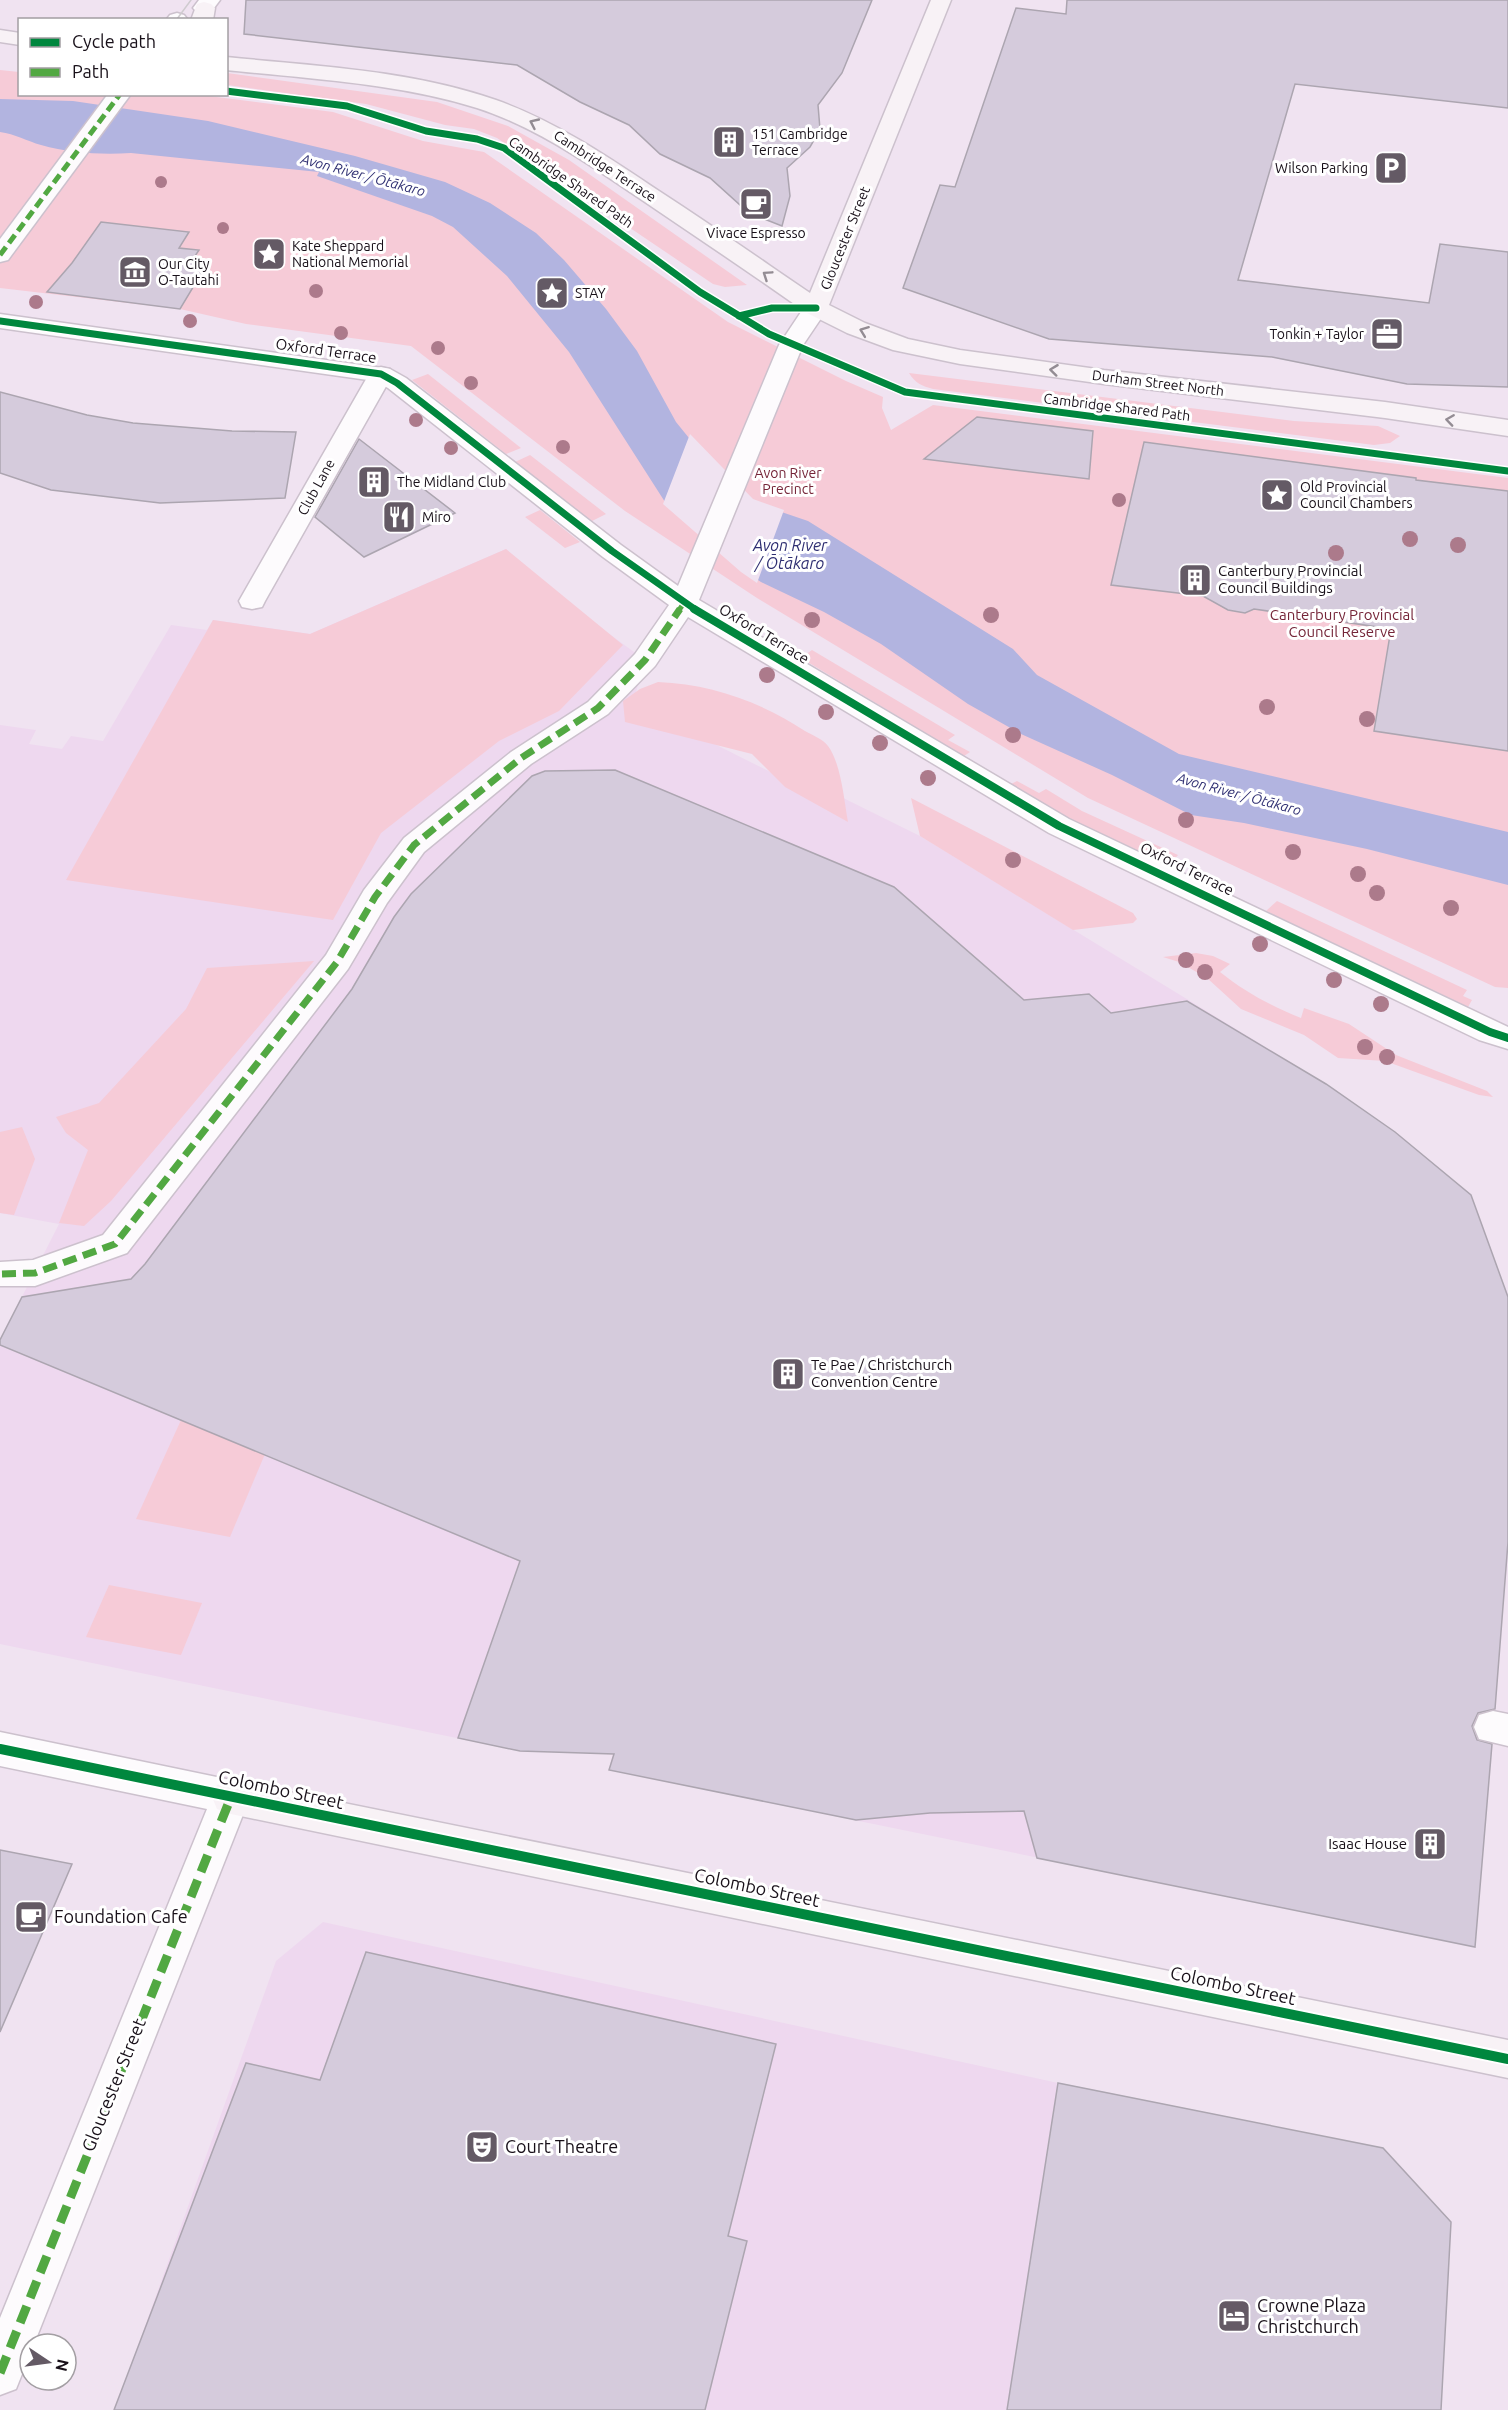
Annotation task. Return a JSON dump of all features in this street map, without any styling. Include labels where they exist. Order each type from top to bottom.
[{"type":"main road","name":"Gloucester Street","points":[[816,308],[941,0]]},
{"type":"main road","points":[[0,36],[18,39]]},
{"type":"main road","points":[[228,44],[262,52],[314,58],[347,66],[374,80]]},
{"type":"main road","name":"Cambridge Terrace","points":[[228,63],[374,80],[464,97],[535,123],[578,146],[816,308]]},
{"type":"main road","name":"Durham Street North","points":[[816,308],[856,328],[902,345],[960,357],[1104,377],[1385,410],[1508,428]]},
{"type":"main road","name":"Colombo Street","points":[[231,1797],[1508,2059]]},
{"type":"street","points":[[0,255],[117,99]]},
{"type":"street","name":"Gloucester Street","points":[[2,1274],[35,1272],[116,1244],[337,962],[375,897],[414,845],[521,758],[598,708],[645,660],[684,603],[792,345],[816,308]]},
{"type":"street","name":"Oxford Terrace","points":[[0,321],[381,374],[397,383],[612,551],[684,603],[1059,826],[1490,1032],[1508,1038]]},
{"type":"street","name":"Club Lane","points":[[252,601],[381,374]]},
{"type":"street","name":"Colombo Street","points":[[0,1749],[231,1797]]},
{"type":"street","name":"Gloucester Street","points":[[0,2373],[231,1797]]},
{"type":"shaded area","name":"Te Pae / Christchurch Convention Centre","points":[[506,549],[586,617],[645,660],[633,703],[814,794],[823,788],[920,836],[1326,1084],[1395,1132],[1471,1195],[1508,1297],[1508,1542],[1475,1947],[609,1770],[613,1754],[520,1751],[0,1644],[0,1340],[59,1224],[0,1213],[0,725],[36,730],[29,744],[62,749],[71,736],[103,741],[171,625],[207,630],[213,620],[310,634]]},
{"type":"shaded area","name":"Court Theatre","points":[[323,1922],[1058,2083],[1007,2410],[115,2410],[276,1961]]},
{"type":"green space","name":"Avon River Precinct","points":[[0,70],[18,72],[18,96],[209,96],[333,112],[423,141],[484,152],[728,322],[883,397],[882,408],[891,430],[933,405],[1508,478],[1508,988],[1495,987],[1088,798],[757,598],[625,511],[411,346],[246,324],[180,309],[0,288]]},
{"type":"green space","points":[[228,73],[437,102],[508,126],[569,160],[747,285],[725,287],[713,284],[497,138],[474,129],[445,125],[366,104],[228,85]]},
{"type":"green space","points":[[909,373],[1294,421],[1378,426],[1400,436],[1390,443],[1374,445],[933,389],[919,384]]},
{"type":"green space","points":[[428,374],[521,448],[506,454],[412,380]]},
{"type":"green space","points":[[530,455],[606,514],[592,521],[515,462]]},
{"type":"green space","points":[[540,510],[580,542],[565,548],[525,517]]},
{"type":"green space","points":[[506,549],[623,645],[559,711],[499,741],[381,833],[333,920],[66,880],[213,620],[310,634]]},
{"type":"green space","points":[[791,646],[805,655],[812,650],[955,735],[948,740],[970,752],[964,756],[786,649]]},
{"type":"green space","points":[[658,682],[697,686],[735,696],[771,711],[823,741],[836,762],[848,822],[785,787],[752,754],[625,722],[623,701],[640,689]]},
{"type":"green space","points":[[1017,781],[1039,793],[1046,789],[1082,811],[1178,855],[1173,861],[1181,865],[1177,870],[1067,819],[1011,784]]},
{"type":"green space","points":[[911,798],[1133,913],[1137,919],[1133,923],[1073,930],[920,836]]},
{"type":"green space","points":[[1277,901],[1467,990],[1463,996],[1472,1000],[1468,1007],[1266,911]]},
{"type":"green space","points":[[1196,953],[1213,956],[1230,964],[1220,972],[1279,1009],[1301,1018],[1304,1008],[1349,1024],[1396,1055],[1487,1091],[1493,1097],[1479,1095],[1385,1061],[1338,1058],[1304,1035],[1241,1009],[1207,978],[1179,962],[1163,957]]},
{"type":"green space","points":[[314,961],[111,1201],[84,1226],[59,1223],[88,1150],[66,1133],[56,1117],[99,1103],[186,1009],[207,968]]},
{"type":"green space","points":[[22,1127],[35,1159],[14,1215],[0,1213],[0,1132]]},
{"type":"green space","points":[[181,1420],[265,1454],[230,1537],[136,1519]]},
{"type":"green space","points":[[109,1585],[202,1603],[181,1655],[86,1637]]},
{"type":"water","name":"Avon River / Ōtākaro","points":[[0,99],[73,101],[208,121],[355,156],[445,182],[490,203],[536,233],[564,260],[606,309],[637,351],[676,422],[752,502],[808,521],[1013,649],[1037,675],[1179,754],[1508,832],[1508,885],[1367,849],[1244,823],[1191,815],[1112,775],[1021,734],[968,704],[881,644],[824,612],[761,582],[743,570],[665,502],[569,352],[507,276],[453,227],[432,216],[317,176],[319,172],[131,153],[86,153],[41,145],[0,132]]},
{"type":"pier","points":[[690,434],[753,499],[784,510],[757,583],[741,572],[663,504]]},
{"type":"building","points":[[246,0],[872,0],[842,73],[818,105],[820,129],[817,135],[810,147],[787,168],[790,196],[782,226],[749,213],[710,178],[660,154],[629,125],[580,102],[517,65],[244,34]]},
{"type":"building","points":[[1067,0],[1508,0],[1508,108],[1295,84],[1238,280],[1429,303],[1440,244],[1508,252],[1508,387],[1407,384],[1272,357],[1049,339],[903,288],[940,185],[955,187],[1016,8],[1066,14]]},
{"type":"building","name":"Our City O-Tautahi","points":[[101,222],[189,232],[179,248],[199,250],[191,262],[207,264],[180,309],[47,292],[72,263]]},
{"type":"building","points":[[0,392],[87,415],[133,423],[232,431],[296,432],[285,498],[160,503],[51,490],[0,473]]},
{"type":"building","points":[[977,417],[1093,431],[1089,479],[924,459]]},
{"type":"building","name":"The Midland Club","points":[[359,439],[455,513],[364,557],[315,517]]},
{"type":"building","name":"Canterbury Provincial Council Buildings","points":[[1144,442],[1508,491],[1508,751],[1374,731],[1391,629],[1254,609],[1245,613],[1228,610],[1203,596],[1111,585]]},
{"type":"building","name":"Te Pae / Christchurch Convention Centre","points":[[615,770],[894,887],[1024,1000],[1089,994],[1111,1013],[1187,1001],[1326,1084],[1395,1132],[1471,1195],[1508,1297],[1508,1542],[1495,1709],[1478,1713],[1472,1726],[1477,1740],[1492,1744],[1475,1947],[1037,1858],[1024,1811],[930,1813],[856,1820],[609,1770],[614,1754],[520,1751],[458,1738],[520,1561],[0,1345],[0,1340],[22,1297],[131,1279],[145,1264],[352,989],[394,917],[411,894],[532,776],[545,771]]},
{"type":"building","points":[[0,1850],[72,1864],[0,2032]]},
{"type":"building","name":"Court Theatre","points":[[366,1952],[776,2044],[728,2236],[747,2241],[705,2410],[114,2410],[246,2063],[320,2080]]},
{"type":"building","name":"Crowne Plaza Christchurch","points":[[1058,2083],[1383,2148],[1451,2222],[1441,2410],[1007,2410]]},
{"type":"tram line","points":[[178,18],[191,0]]},
{"type":"marked path","points":[[0,255],[119,96]]},
{"type":"marked path","points":[[2,1274],[35,1273],[115,1244],[337,962],[375,897],[414,845],[521,758],[598,708],[645,660],[684,603]]},
{"type":"marked path","points":[[0,2373],[231,1797]]},
{"type":"cycle path","name":"Cambridge Shared Path","points":[[228,91],[347,106],[426,131],[477,139],[504,148],[700,292],[769,334],[905,392],[1508,471]]},
{"type":"cycle path","points":[[739,316],[772,308],[816,308]]},
{"type":"cycle path","points":[[0,321],[381,374],[397,383],[612,551],[684,603],[1010,798],[1059,826],[1490,1032],[1508,1038]]},
{"type":"cycle path","points":[[0,1749],[1508,2059]]},
{"type":"place","name":"151 Cambridge Terrace","points":[[729,142]]},
{"type":"place","name":"Wilson Parking","points":[[1391,168]]},
{"type":"place","name":"Vivace Espresso","points":[[756,204]]},
{"type":"place","name":"Kate Sheppard National Memorial","points":[[269,254]]},
{"type":"place","name":"Our City O-Tautahi","points":[[135,272]]},
{"type":"place","name":"STAY","points":[[552,293]]},
{"type":"place","name":"Tonkin + Taylor","points":[[1387,334]]},
{"type":"place","name":"The Midland Club","points":[[374,482]]},
{"type":"place","name":"Old Provincial Council Chambers","points":[[1277,495]]},
{"type":"place","name":"Miro","points":[[399,517]]},
{"type":"place","name":"Canterbury Provincial Council Buildings","points":[[1195,580]]},
{"type":"place","name":"Te Pae / Christchurch Convention Centre","points":[[788,1374]]},
{"type":"place","name":"Isaac House","points":[[1430,1844]]},
{"type":"place","name":"Foundation Cafe","points":[[31,1917]]},
{"type":"place","name":"Court Theatre","points":[[482,2147]]},
{"type":"place","name":"Crowne Plaza Christchurch","points":[[1234,2316]]},
{"type":"park label","name":"Canterbury Provincial Council Reserve","points":[[1342,624]]}]
